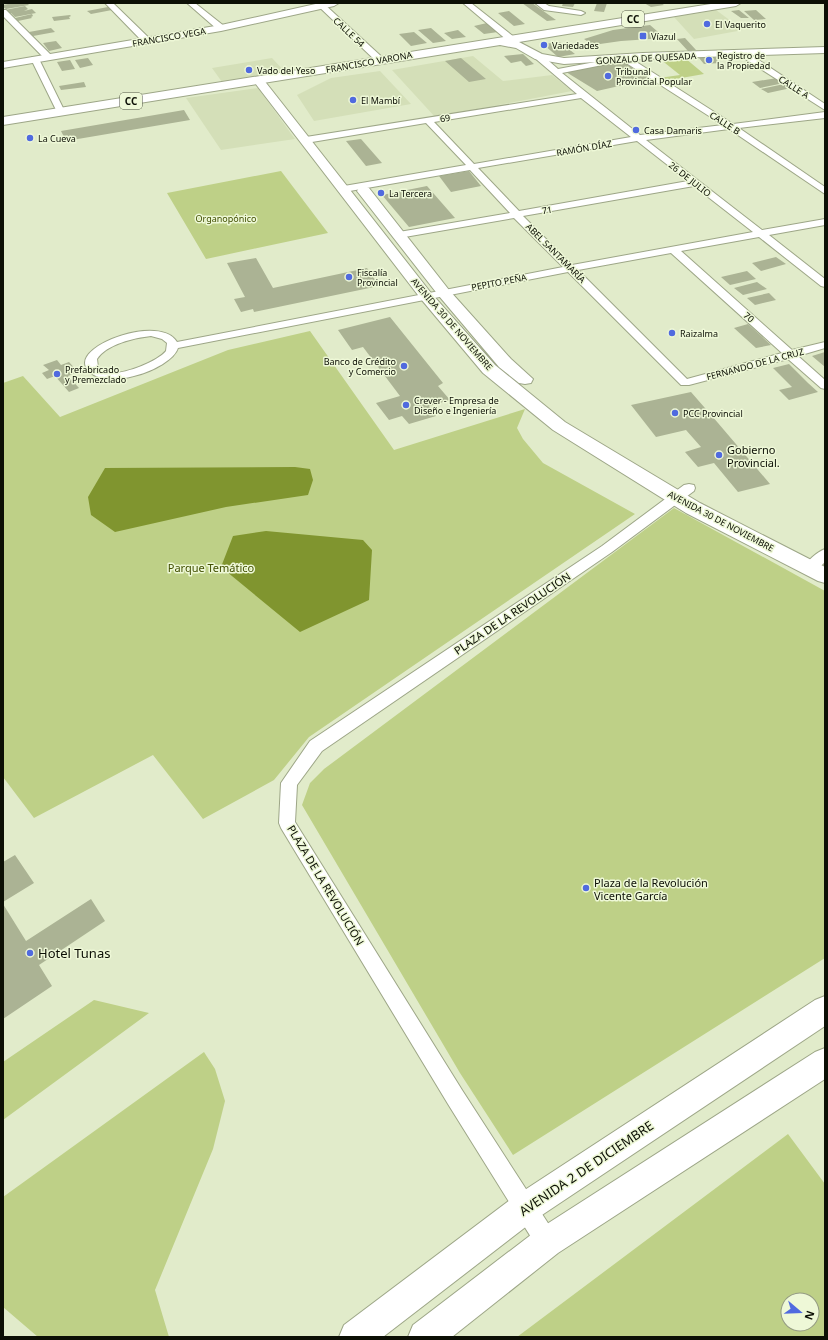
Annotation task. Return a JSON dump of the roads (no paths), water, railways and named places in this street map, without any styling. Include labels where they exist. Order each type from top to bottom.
[{"type":"main road","name":"FRANCISCO VEGA","points":[[3,64],[221,28],[334,3]]},
{"type":"main road","name":"CC","points":[[515,42],[530,36],[736,3]]},
{"type":"main road","name":"FRANCISCO VARONA","points":[[3,121],[266,80],[494,42],[515,42]]},
{"type":"main road","points":[[515,42],[539,57]]},
{"type":"main road","name":"GONZALO DE QUESADA","points":[[539,57],[557,61],[581,61],[825,50]]},
{"type":"main road","name":"AVENIDA 30 DE NOVIEMBRE","points":[[266,80],[352,187],[426,296],[489,369],[558,426],[683,493]]},
{"type":"main road","name":"AVENIDA 30 DE NOVIEMBRE","points":[[352,187],[399,235],[444,293],[505,363],[568,414],[683,493],[693,508],[820,560],[825,576]]},
{"type":"main road","name":"AVENIDA 2 DE DICIEMBRE","points":[[356,1337],[525,1208],[825,1010]]},
{"type":"main road","points":[[425,1337],[547,1242],[825,1062]]},
{"type":"street","points":[[109,3],[147,41]]},
{"type":"street","points":[[191,3],[221,28]]},
{"type":"street","points":[[467,3],[515,42]]},
{"type":"street","points":[[539,3],[547,8],[581,13]]},
{"type":"street","points":[[576,28],[584,3]]},
{"type":"street","name":"CALLE 54","points":[[321,5],[380,60]]},
{"type":"street","points":[[3,12],[48,57]]},
{"type":"street","name":"CALLE A","points":[[742,53],[825,108]]},
{"type":"street","name":"26 DE JULIO","points":[[539,57],[583,95],[825,284]]},
{"type":"street","points":[[556,72],[624,58]]},
{"type":"street","name":"CALLE B","points":[[624,58],[824,189]]},
{"type":"street","points":[[35,59],[61,112]]},
{"type":"street","name":"69","points":[[314,139],[583,95]]},
{"type":"street","name":"RAMÓN DÍAZ","points":[[352,187],[639,138],[825,115]]},
{"type":"street","name":"ABEL SANTAMARÍA","points":[[429,121],[517,215],[684,383]]},
{"type":"street","name":"71","points":[[399,235],[695,183]]},
{"type":"street","name":"PEPITO PEÑA","points":[[173,346],[571,268],[825,222]]},
{"type":"street","name":"70","points":[[673,249],[825,386]]},
{"type":"street","points":[[141,334],[160,334],[167,337],[173,346],[172,351],[162,361],[128,374],[109,376],[94,371],[91,366],[90,361],[93,355],[99,350],[141,334]]},
{"type":"street","name":"FERNANDO DE LA CRUZ","points":[[684,383],[825,345]]},
{"type":"street","name":"PLAZA DE LA REVOLUCIÓN","points":[[547,1242],[455,1097],[287,823],[289,783],[316,746],[607,549],[683,493]]},
{"type":"place","name":"El Vaquerito","points":[[707,24]]},
{"type":"place","name":"Víazul","points":[[643,36]]},
{"type":"place","name":"Variedades","points":[[544,45]]},
{"type":"place","name":"Registro de la Propiedad","points":[[709,60]]},
{"type":"place","name":"Vado del Yeso","points":[[249,70]]},
{"type":"place","name":"Tribunal Provincial Popular","points":[[608,76]]},
{"type":"place","name":"El Mambí","points":[[353,100]]},
{"type":"place","name":"Casa Damaris","points":[[636,130]]},
{"type":"place","name":"La Cueva","points":[[30,138]]},
{"type":"place","name":"La Tercera","points":[[381,193]]},
{"type":"place","name":"Fiscalía Provincial","points":[[349,277]]},
{"type":"place","name":"Raizalma","points":[[672,333]]},
{"type":"place","name":"Banco de Crédito y Comercio","points":[[404,366]]},
{"type":"place","name":"Prefabricado y Premezclado","points":[[57,374]]},
{"type":"place","name":"Crever - Empresa de Diseño e Ingeniería","points":[[406,405]]},
{"type":"place","name":"PCC Provincial","points":[[675,413]]},
{"type":"place","name":"Gobierno Provincial.","points":[[719,455]]},
{"type":"place","name":"Plaza de la Revolución Vicente García","points":[[586,888]]},
{"type":"place","name":"Hotel Tunas","points":[[30,953]]},
{"type":"park label","name":"Organopónico","points":[[226,218]]},
{"type":"park label","name":"Parque Temático","points":[[211,567]]}]
